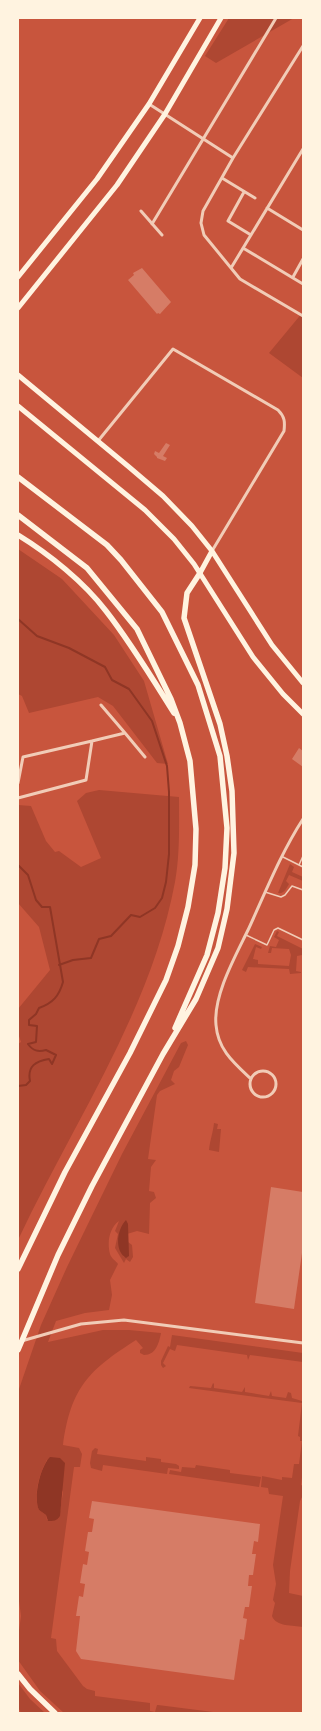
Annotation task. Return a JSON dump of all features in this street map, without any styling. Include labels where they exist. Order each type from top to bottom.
[{"type":"highway","points":[[18,477],[107,545],[121,560],[162,612],[198,685],[220,756],[227,828],[225,868],[218,914],[207,955],[164,1054]]},
{"type":"highway","points":[[18,515],[87,568],[137,629],[165,686],[180,723],[190,761],[196,829],[194,865],[188,908],[178,946],[166,980],[130,1053],[65,1172],[18,1269]]},
{"type":"highway","points":[[18,535],[33,544],[77,580],[105,609],[138,656],[180,723]]},
{"type":"highway","points":[[18,1350],[58,1255],[92,1186],[164,1054],[196,999],[218,948],[227,909],[234,853],[232,791],[227,756],[220,724],[184,618],[187,593],[200,573]]},
{"type":"highway","points":[[18,1674],[30,1689],[55,1713]]},
{"type":"main road","points":[[18,277],[97,179],[149,104],[200,18]]},
{"type":"main road","points":[[18,308],[117,185],[165,114],[222,18]]},
{"type":"main road","points":[[18,375],[162,496],[192,526],[212,551],[266,636],[303,683]]},
{"type":"main road","points":[[18,406],[145,510],[174,539],[200,573],[253,657],[283,694],[303,714]]},
{"type":"main road","points":[[200,573],[212,551]]},
{"type":"street","points":[[152,224],[276,18]]},
{"type":"street","points":[[303,46],[233,158],[203,211],[201,223],[206,238],[243,281],[303,315]]},
{"type":"street","points":[[149,104],[233,158]]},
{"type":"street","points":[[231,268],[303,149]]},
{"type":"street","points":[[222,178],[255,198]]},
{"type":"street","points":[[244,192],[228,220],[251,235]]},
{"type":"street","points":[[267,208],[303,230]]},
{"type":"street","points":[[140,211],[162,235]]},
{"type":"street","points":[[243,248],[303,284]]},
{"type":"street","points":[[293,277],[303,259]]},
{"type":"street","points":[[98,441],[173,349],[278,410],[284,415],[284,431],[212,551]]},
{"type":"street","points":[[101,705],[145,757]]},
{"type":"street","points":[[18,783],[23,757],[125,733]]},
{"type":"street","points":[[18,798],[86,780],[92,741]]},
{"type":"street","points":[[251,1079],[260,1072],[268,1072],[274,1077],[276,1088],[269,1096],[260,1097],[255,1095],[251,1090],[251,1079],[228,1057],[220,1042],[216,1020],[218,1001],[221,991],[281,856],[303,819]]},
{"type":"street","points":[[18,1342],[81,1324],[124,1320],[303,1343]]},
{"type":"lane","points":[[281,856],[303,867]]},
{"type":"lane","points":[[299,865],[303,856]]},
{"type":"lane","points":[[265,892],[281,897],[284,896],[292,886],[303,890]]},
{"type":"lane","points":[[246,935],[267,945],[274,930],[278,928],[303,940]]},
{"type":"shaded area","points":[[229,18],[294,18],[216,63],[205,56]]},
{"type":"shaded area","points":[[303,312],[303,378],[269,353]]},
{"type":"shaded area","points":[[18,549],[62,579],[114,635],[144,681],[168,764],[157,763],[113,706],[98,697],[29,713],[22,696],[18,694]]},
{"type":"shaded area","points":[[99,790],[179,797],[177,871],[164,930],[148,976],[129,1021],[108,1066],[18,1240],[18,1044],[21,1042],[18,1033],[18,1009],[50,970],[39,927],[18,903],[18,805],[31,806],[46,841],[55,852],[59,851],[81,867],[101,858],[77,801],[86,793]]},
{"type":"shaded area","points":[[290,864],[294,867],[292,872],[303,877],[303,881],[289,875],[286,881],[289,884],[287,888],[283,892],[278,893]]},
{"type":"shaded area","points":[[277,931],[279,932],[277,936],[303,949],[302,955],[297,956],[296,971],[301,973],[290,974],[289,969],[248,967],[246,972],[242,970],[255,944],[262,947],[261,949],[256,947],[253,959],[258,960],[258,964],[289,966],[291,955],[289,949],[272,948],[271,953],[268,953],[270,946],[276,947],[279,940],[274,937]]},
{"type":"shaded area","points":[[186,1041],[188,1045],[179,1067],[174,1071],[171,1080],[175,1084],[160,1091],[157,1095],[148,1159],[156,1160],[151,1167],[149,1191],[154,1192],[156,1198],[150,1203],[149,1234],[137,1231],[127,1234],[127,1222],[120,1250],[124,1257],[128,1257],[128,1242],[132,1245],[133,1257],[130,1262],[126,1259],[124,1263],[115,1248],[118,1234],[115,1231],[119,1221],[116,1224],[111,1232],[109,1245],[112,1258],[118,1264],[110,1280],[112,1295],[109,1310],[85,1313],[56,1321],[48,1342],[103,1330],[129,1330],[161,1333],[156,1348],[151,1353],[144,1355],[140,1353],[140,1350],[143,1348],[136,1340],[94,1371],[77,1394],[71,1408],[63,1445],[79,1448],[82,1454],[80,1467],[74,1467],[51,1638],[56,1639],[57,1651],[83,1686],[87,1689],[95,1691],[95,1696],[150,1703],[150,1711],[155,1712],[158,1705],[221,1713],[64,1713],[40,1691],[18,1660],[18,1638],[21,1616],[18,1593],[18,1392],[41,1325],[67,1267],[122,1154],[181,1043]],"holes":[[[47,1460],[63,1492],[59,1518],[51,1521],[47,1520],[46,1515],[39,1510],[37,1505],[39,1478]]]},
{"type":"shaded area","points":[[214,1123],[218,1124],[217,1129],[221,1129],[219,1152],[209,1150]]},
{"type":"shaded area","points":[[126,1220],[128,1224],[129,1256],[126,1258],[122,1255],[118,1245],[118,1240],[123,1224]]},
{"type":"shaded area","points":[[172,1335],[303,1353],[303,1362],[250,1355],[248,1360],[247,1355],[177,1345],[175,1351],[170,1349],[163,1363],[166,1366],[163,1368],[161,1361],[168,1346],[170,1347]]},
{"type":"shaded area","points":[[213,1383],[214,1388],[242,1392],[245,1387],[245,1392],[269,1396],[271,1391],[272,1396],[286,1398],[288,1392],[291,1393],[292,1398],[302,1401],[303,1398],[303,1469],[301,1485],[303,1486],[303,1495],[300,1501],[290,1571],[289,1593],[303,1596],[303,1627],[281,1624],[274,1620],[272,1616],[275,1603],[273,1600],[276,1584],[273,1565],[283,1496],[269,1494],[268,1488],[261,1487],[262,1476],[282,1480],[282,1477],[292,1478],[294,1464],[299,1464],[302,1441],[300,1441],[300,1437],[298,1436],[302,1403],[189,1388],[190,1386],[211,1388]]},
{"type":"shaded area","points":[[95,1448],[98,1449],[97,1454],[146,1461],[146,1457],[161,1459],[161,1462],[176,1464],[179,1466],[179,1469],[168,1468],[167,1474],[103,1465],[102,1471],[91,1468],[90,1463],[92,1451]]},
{"type":"shaded area","points":[[50,1457],[60,1458],[65,1463],[60,1516],[53,1521],[48,1521],[46,1515],[39,1510],[37,1505],[38,1483],[43,1468]]},
{"type":"shaded area","points":[[196,1465],[230,1470],[230,1473],[261,1477],[259,1487],[169,1474],[170,1470],[181,1472],[182,1467],[195,1468]]},
{"type":"shaded area","points":[[18,1683],[30,1699],[45,1713],[21,1713],[18,1707]]},
{"type":"building","points":[[142,268],[171,302],[160,314],[157,314],[128,280],[134,275],[133,273]]},
{"type":"building","points":[[166,443],[170,445],[163,456],[167,458],[165,461],[157,458],[154,454],[155,451],[159,453]]},
{"type":"building","points":[[299,748],[303,751],[303,767],[292,759]]},
{"type":"building","points":[[271,1187],[303,1192],[303,1246],[294,1309],[255,1303]]},
{"type":"building","points":[[92,1501],[260,1524],[258,1542],[254,1541],[252,1554],[256,1554],[253,1575],[249,1575],[248,1586],[252,1586],[249,1607],[245,1607],[243,1618],[247,1619],[244,1640],[240,1639],[234,1680],[81,1659],[76,1651],[80,1616],[76,1616],[79,1596],[83,1597],[85,1584],[80,1583],[83,1564],[87,1565],[89,1552],[85,1551],[88,1532],[92,1532],[94,1519],[89,1518]]},
{"type":"waterway","points":[[18,619],[37,636],[69,648],[105,667],[112,680],[129,689],[152,721],[167,766],[169,792],[169,854],[166,882],[162,898],[155,908],[140,917],[131,915],[111,936],[99,939],[91,958],[73,960],[59,965]]},
{"type":"waterway","points":[[18,865],[28,875],[36,900],[42,907],[50,907],[63,982],[60,991],[55,998],[48,1004],[39,1008],[36,1014],[29,1020],[29,1025],[37,1026],[36,1042],[28,1044],[36,1050],[46,1050],[56,1055],[52,1064],[49,1059],[36,1063],[31,1068],[29,1076],[30,1081],[26,1085],[18,1086]]}]
